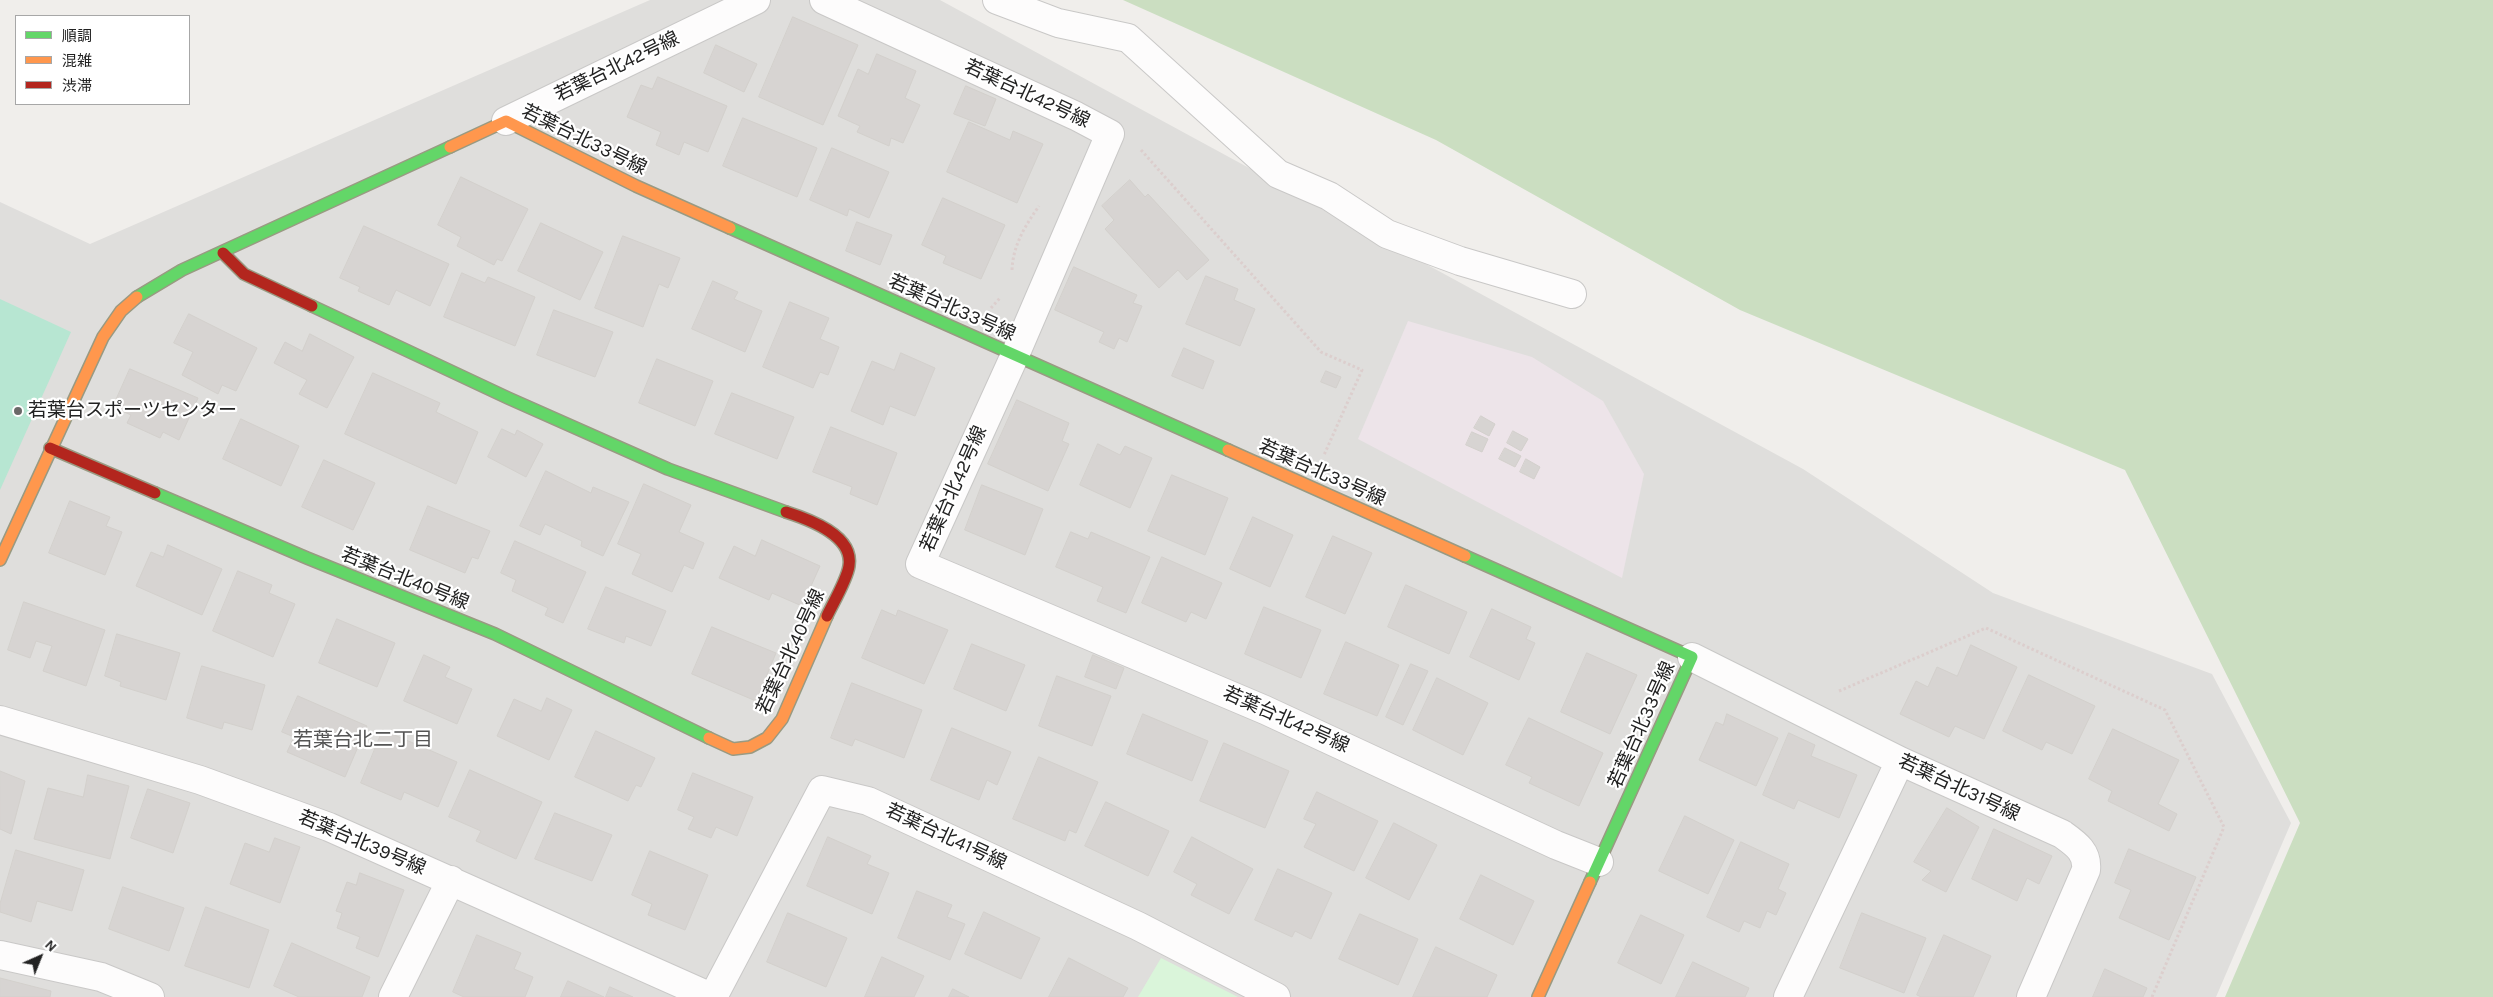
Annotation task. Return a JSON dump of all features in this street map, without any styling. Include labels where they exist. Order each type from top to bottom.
[{"type":"street","name":"若葉台北42号線","points":[[506,121],[756,0]]},
{"type":"street","name":"若葉台北42号線","points":[[824,0],[1076,116],[1110,134],[1015,355],[920,564],[1266,710],[1556,845],[1599,862]]},
{"type":"street","points":[[997,0],[1058,23],[1128,38],[1278,174],[1329,196],[1387,234],[1460,261],[1572,294]]},
{"type":"street","name":"若葉台北33号線","points":[[0,560],[50,448],[103,337],[122,311],[153,286],[192,265],[223,253],[506,121],[636,186],[1692,658],[1538,997]]},
{"type":"street","name":"若葉台北40号線","points":[[50,448],[307,558],[495,634],[733,750],[751,749],[763,742],[772,732],[782,719],[849,566],[845,546],[834,534],[815,522],[668,469],[508,398],[244,274],[223,253]]},
{"type":"street","name":"若葉台北31号線","points":[[1692,658],[1900,761],[2062,834],[2077,844],[2087,861],[2082,882],[2031,997]]},
{"type":"street","name":"若葉台北39号線","points":[[0,720],[200,780],[329,827],[712,997]]},
{"type":"street","points":[[1788,997],[1900,761]]},
{"type":"street","name":"若葉台北41号線","points":[[712,997],[822,790],[868,801],[1138,926],[1276,997]]},
{"type":"street","points":[[394,997],[451,880]]},
{"type":"street","points":[[0,955],[101,976],[150,997]]},
{"type":"path","points":[[1136,144],[1321,352],[1362,370],[1309,486]]},
{"type":"path","points":[[1011,276],[1012,258],[1024,227],[1044,201]]},
{"type":"path","points":[[986,314],[1006,291]]},
{"type":"path","points":[[1797,710],[1986,628],[2165,710],[2224,827],[2152,997]]},
{"type":"shaded area","points":[[650,0],[940,0],[1803,469],[1993,593],[2212,674],[2291,823],[2216,997],[0,997],[0,202],[90,244]]},
{"type":"shaded area","points":[[1408,321],[1532,357],[1603,401],[1644,474],[1622,578],[1358,439]]},
{"type":"green space","points":[[1123,0],[2493,0],[2493,997],[2225,997],[2300,823],[2125,470],[1740,310],[1436,140]]},
{"type":"green space","name":"若葉台スポーツセンター","points":[[0,299],[71,332],[0,490]]},
{"type":"green space","points":[[1161,958],[1238,997],[1138,997]]},
{"type":"building","points":[[793,17],[858,45],[823,125],[759,97]]},
{"type":"building","points":[[716,45],[757,64],[744,92],[704,73]]},
{"type":"building","points":[[877,54],[916,71],[905,98],[920,105],[903,143],[891,138],[889,146],[857,132],[860,126],[838,116],[858,69],[868,74]]},
{"type":"building","points":[[658,77],[727,106],[708,152],[684,142],[679,155],[656,145],[661,132],[627,117],[641,85],[652,89]]},
{"type":"building","points":[[966,86],[996,99],[985,126],[954,114]]},
{"type":"building","points":[[743,118],[817,148],[797,197],[723,166]]},
{"type":"building","points":[[969,122],[1010,140],[1013,131],[1043,144],[1017,203],[947,172]]},
{"type":"building","points":[[832,148],[889,172],[869,218],[849,209],[847,216],[810,200]]},
{"type":"building","points":[[461,177],[528,209],[502,261],[497,259],[494,265],[457,246],[461,237],[438,225]]},
{"type":"building","points":[[1130,180],[1145,197],[1148,194],[1209,260],[1187,280],[1178,270],[1159,288],[1105,229],[1114,220],[1102,206]]},
{"type":"building","points":[[943,198],[1005,225],[981,279],[943,263],[946,256],[922,245]]},
{"type":"building","points":[[857,222],[892,235],[880,265],[846,251]]},
{"type":"building","points":[[541,223],[603,252],[580,300],[518,271]]},
{"type":"building","points":[[364,226],[449,264],[430,306],[396,290],[389,305],[358,291],[360,287],[340,278]]},
{"type":"building","points":[[623,236],[680,258],[668,288],[659,284],[643,327],[595,308]]},
{"type":"building","points":[[1074,267],[1137,295],[1133,303],[1142,306],[1127,342],[1119,338],[1114,349],[1099,342],[1104,332],[1055,310]]},
{"type":"building","points":[[462,273],[485,283],[488,277],[535,297],[515,346],[444,317]]},
{"type":"building","points":[[1206,276],[1238,289],[1234,300],[1255,309],[1240,346],[1186,324]]},
{"type":"building","points":[[713,281],[738,292],[734,299],[762,311],[745,352],[692,329]]},
{"type":"building","points":[[790,302],[829,318],[820,339],[839,347],[828,375],[820,372],[813,388],[763,367]]},
{"type":"building","points":[[554,310],[613,332],[595,377],[537,355]]},
{"type":"building","points":[[189,314],[257,348],[236,391],[222,385],[218,394],[182,375],[193,352],[174,343]]},
{"type":"building","points":[[310,334],[354,357],[327,408],[299,394],[307,380],[274,363],[285,342],[302,351]]},
{"type":"building","points":[[1184,348],[1214,361],[1203,389],[1172,376]]},
{"type":"building","points":[[901,353],[935,368],[915,416],[890,406],[883,425],[851,411],[872,361],[894,370]]},
{"type":"building","points":[[657,359],[713,381],[695,426],[639,403]]},
{"type":"building","points":[[130,369],[198,398],[179,440],[163,432],[160,438],[127,423],[131,415],[113,407]]},
{"type":"building","points":[[1326,371],[1341,377],[1336,388],[1321,382]]},
{"type":"building","points":[[373,373],[440,403],[436,412],[478,432],[456,484],[345,434]]},
{"type":"building","points":[[732,393],[794,417],[777,459],[715,434]]},
{"type":"building","points":[[1017,400],[1069,423],[1062,441],[1069,444],[1048,491],[988,464]]},
{"type":"building","points":[[1481,416],[1495,424],[1489,436],[1474,428]]},
{"type":"building","points":[[241,419],[299,446],[281,486],[223,459]]},
{"type":"building","points":[[831,427],[897,453],[877,505],[850,494],[852,487],[813,472]]},
{"type":"building","points":[[502,429],[515,435],[517,430],[543,444],[526,477],[488,457]]},
{"type":"building","points":[[1513,431],[1528,439],[1521,451],[1507,443]]},
{"type":"building","points":[[1472,432],[1488,439],[1482,452],[1466,445]]},
{"type":"building","points":[[1098,444],[1120,455],[1125,446],[1152,458],[1130,508],[1080,485]]},
{"type":"building","points":[[1505,448],[1521,456],[1515,467],[1499,459]]},
{"type":"building","points":[[1526,459],[1540,467],[1534,479],[1520,472]]},
{"type":"building","points":[[324,460],[375,483],[353,530],[302,507]]},
{"type":"building","points":[[546,471],[591,493],[593,487],[629,502],[603,556],[581,546],[582,541],[545,524],[540,535],[520,526]]},
{"type":"building","points":[[1172,475],[1228,498],[1205,555],[1148,531]]},
{"type":"building","points":[[644,484],[691,505],[679,532],[704,543],[693,569],[684,565],[672,592],[632,574],[641,554],[618,544]]},
{"type":"building","points":[[982,485],[1043,509],[1025,555],[965,530]]},
{"type":"building","points":[[70,501],[110,517],[106,526],[122,532],[105,575],[49,553]]},
{"type":"building","points":[[428,506],[490,531],[478,559],[472,557],[465,573],[410,550]]},
{"type":"building","points":[[1253,517],[1293,535],[1270,587],[1230,569]]},
{"type":"building","points":[[1071,532],[1088,539],[1091,532],[1150,557],[1126,613],[1097,601],[1103,587],[1056,567]]},
{"type":"building","points":[[1333,536],[1372,553],[1345,614],[1306,597]]},
{"type":"building","points":[[762,540],[820,566],[802,606],[772,593],[769,600],[719,578],[734,546],[755,556]]},
{"type":"building","points":[[515,541],[586,572],[563,623],[545,615],[548,608],[512,591],[516,580],[501,573]]},
{"type":"building","points":[[168,545],[222,569],[202,615],[136,586],[151,552],[163,557]]},
{"type":"building","points":[[1162,557],[1222,583],[1206,619],[1191,612],[1186,622],[1142,603]]},
{"type":"building","points":[[238,571],[272,585],[269,593],[295,604],[273,657],[213,631]]},
{"type":"building","points":[[1406,585],[1467,612],[1449,654],[1388,627]]},
{"type":"building","points":[[606,587],[666,611],[651,646],[626,636],[624,643],[588,629]]},
{"type":"building","points":[[24,602],[105,630],[86,686],[43,671],[52,646],[36,641],[30,658],[8,650]]},
{"type":"building","points":[[1264,607],[1321,630],[1301,678],[1245,654]]},
{"type":"building","points":[[1492,609],[1531,627],[1526,639],[1535,643],[1519,680],[1470,657]]},
{"type":"building","points":[[882,610],[896,616],[898,610],[948,630],[924,684],[862,658]]},
{"type":"building","points":[[337,619],[395,643],[377,687],[319,663]]},
{"type":"building","points":[[712,627],[776,653],[756,701],[692,674]]},
{"type":"building","points":[[117,634],[180,653],[166,700],[120,686],[121,682],[105,676]]},
{"type":"building","points":[[1346,642],[1399,665],[1377,716],[1324,694]]},
{"type":"building","points":[[972,644],[1025,665],[1006,711],[954,689]]},
{"type":"building","points":[[1971,645],[2017,667],[1984,739],[1955,726],[1949,737],[1900,714],[1916,681],[1928,687],[1937,667],[1957,676]]},
{"type":"building","points":[[1587,653],[1637,675],[1610,734],[1561,712]]},
{"type":"building","points":[[424,655],[450,667],[445,677],[472,689],[457,724],[404,701]]},
{"type":"building","points":[[1093,655],[1124,668],[1116,689],[1085,677]]},
{"type":"building","points":[[1411,664],[1428,671],[1403,725],[1386,717]]},
{"type":"building","points":[[202,666],[265,685],[252,730],[224,722],[222,729],[187,718]]},
{"type":"building","points":[[2029,675],[2095,706],[2072,754],[2046,742],[2042,750],[2003,731]]},
{"type":"building","points":[[1057,676],[1111,696],[1092,746],[1039,726]]},
{"type":"building","points":[[1437,678],[1488,703],[1463,755],[1413,730]]},
{"type":"building","points":[[852,683],[922,710],[904,758],[855,739],[852,746],[831,738]]},
{"type":"building","points":[[298,696],[367,726],[345,777],[287,752],[294,737],[282,732]]},
{"type":"building","points":[[547,698],[572,710],[549,760],[497,736],[514,699],[541,711]]},
{"type":"building","points":[[1143,714],[1208,741],[1192,781],[1127,754]]},
{"type":"building","points":[[1727,714],[1778,738],[1756,786],[1699,760],[1716,722],[1723,725]]},
{"type":"building","points":[[1529,718],[1603,753],[1579,806],[1529,783],[1532,777],[1506,765]]},
{"type":"building","points":[[952,728],[1011,752],[997,785],[987,780],[979,800],[931,780]]},
{"type":"building","points":[[2113,729],[2179,760],[2158,804],[2177,814],[2169,831],[2108,801],[2112,791],[2089,779]]},
{"type":"building","points":[[383,730],[457,762],[438,807],[404,792],[401,800],[361,783]]},
{"type":"building","points":[[596,731],[655,758],[641,787],[636,785],[628,801],[575,777]]},
{"type":"building","points":[[1789,733],[1815,745],[1811,756],[1857,775],[1839,818],[1798,800],[1794,809],[1763,795]]},
{"type":"building","points":[[1224,743],[1289,771],[1265,828],[1200,801]]},
{"type":"building","points":[[1039,757],[1098,782],[1076,833],[1069,830],[1065,841],[1013,819]]},
{"type":"building","points":[[470,770],[542,802],[516,859],[476,841],[481,831],[449,817]]},
{"type":"building","points":[[0,771],[25,781],[11,834],[0,829]]},
{"type":"building","points":[[693,773],[753,797],[737,836],[716,827],[711,838],[688,829],[694,817],[678,810]]},
{"type":"building","points":[[88,775],[129,786],[110,859],[34,839],[48,788],[83,797]]},
{"type":"building","points":[[148,789],[190,803],[173,853],[131,838]]},
{"type":"building","points":[[1317,792],[1378,821],[1354,871],[1304,847],[1316,824],[1304,819]]},
{"type":"building","points":[[1106,802],[1169,831],[1148,876],[1085,846]]},
{"type":"building","points":[[1947,808],[1979,827],[1946,892],[1922,880],[1931,871],[1914,862]]},
{"type":"building","points":[[555,813],[612,835],[592,881],[535,859]]},
{"type":"building","points":[[1685,816],[1734,840],[1708,894],[1659,871]]},
{"type":"building","points":[[1394,823],[1437,845],[1409,900],[1366,878]]},
{"type":"building","points":[[1994,829],[2052,856],[2039,884],[2027,878],[2017,901],[1972,879]]},
{"type":"building","points":[[828,837],[871,856],[867,864],[889,873],[872,914],[807,886]]},
{"type":"building","points":[[1192,837],[1253,869],[1229,914],[1191,895],[1197,884],[1174,872]]},
{"type":"building","points":[[275,838],[300,847],[280,903],[230,884],[245,843],[269,852]]},
{"type":"building","points":[[1741,842],[1789,864],[1778,889],[1786,893],[1776,915],[1767,911],[1760,928],[1744,921],[1739,932],[1707,917]]},
{"type":"building","points":[[2129,849],[2196,877],[2169,940],[2119,918],[2131,890],[2115,883]]},
{"type":"building","points":[[16,850],[84,870],[72,911],[37,901],[31,922],[0,912],[0,904]]},
{"type":"building","points":[[650,851],[708,875],[685,930],[648,915],[652,904],[632,895]]},
{"type":"building","points":[[1278,869],[1332,893],[1311,939],[1295,931],[1292,937],[1255,920]]},
{"type":"building","points":[[360,873],[404,890],[378,957],[356,948],[360,937],[337,928],[342,913],[336,911],[347,882],[356,885]]},
{"type":"building","points":[[1481,875],[1534,901],[1513,945],[1460,919]]},
{"type":"building","points":[[123,887],[184,908],[169,951],[109,929]]},
{"type":"building","points":[[917,891],[952,905],[947,917],[965,924],[950,960],[898,938]]},
{"type":"building","points":[[206,907],[269,930],[249,988],[185,966]]},
{"type":"building","points":[[984,912],[1040,938],[1021,979],[965,954]]},
{"type":"building","points":[[788,913],[847,938],[826,987],[767,962]]},
{"type":"building","points":[[1862,913],[1926,938],[1904,993],[1840,968]]},
{"type":"building","points":[[1360,914],[1418,939],[1398,985],[1339,959]]},
{"type":"building","points":[[1641,915],[1684,935],[1661,984],[1618,963]]},
{"type":"building","points":[[477,935],[521,953],[514,969],[533,977],[525,997],[464,997],[453,992]]},
{"type":"building","points":[[1944,935],[1991,956],[1973,997],[1921,997],[1917,995]]},
{"type":"building","points":[[292,943],[370,977],[362,997],[299,997],[274,986]]},
{"type":"building","points":[[1436,947],[1497,975],[1487,997],[1413,997]]},
{"type":"building","points":[[882,957],[924,976],[914,997],[865,997]]},
{"type":"building","points":[[1069,958],[1128,988],[1123,997],[1049,997]]},
{"type":"building","points":[[1693,962],[1749,988],[1745,997],[1676,997]]},
{"type":"building","points":[[2105,969],[2147,988],[2143,997],[2093,997]]},
{"type":"building","points":[[0,978],[51,991],[50,997],[0,997]]},
{"type":"building","points":[[568,981],[604,997],[561,997]]},
{"type":"building","points":[[610,987],[633,997],[606,997]]},
{"type":"building","points":[[953,989],[969,997],[949,997]]},
{"type":"traffic: fast","points":[[137,297],[182,270],[450,147]]},
{"type":"traffic: fast","points":[[730,228],[1228,450]]},
{"type":"traffic: fast","points":[[312,306],[508,398],[668,469],[786,512]]},
{"type":"traffic: fast","points":[[155,493],[307,558],[495,634],[709,738]]},
{"type":"traffic: fast","points":[[1465,556],[1692,657],[1590,882]]},
{"type":"traffic: slow","points":[[450,147],[506,121],[636,186],[730,228]]},
{"type":"traffic: slow","points":[[0,560],[103,337],[121,311],[137,297]]},
{"type":"traffic: slow","points":[[1228,450],[1465,556]]},
{"type":"traffic: slow","points":[[709,738],[733,749],[750,747],[767,738],[782,719],[827,616]]},
{"type":"traffic: slow","points":[[1538,997],[1590,882]]},
{"type":"traffic: jam","points":[[223,253],[244,274],[312,306]]},
{"type":"traffic: jam","points":[[50,448],[155,493]]},
{"type":"traffic: jam","points":[[786,512],[828,530],[844,545],[849,555],[846,578],[827,616]]},
{"type":"place","name":"若葉台スポーツセンター","points":[[18,411]]},
{"type":"district","name":"若葉台北二丁目","points":[[363,740]]}]
